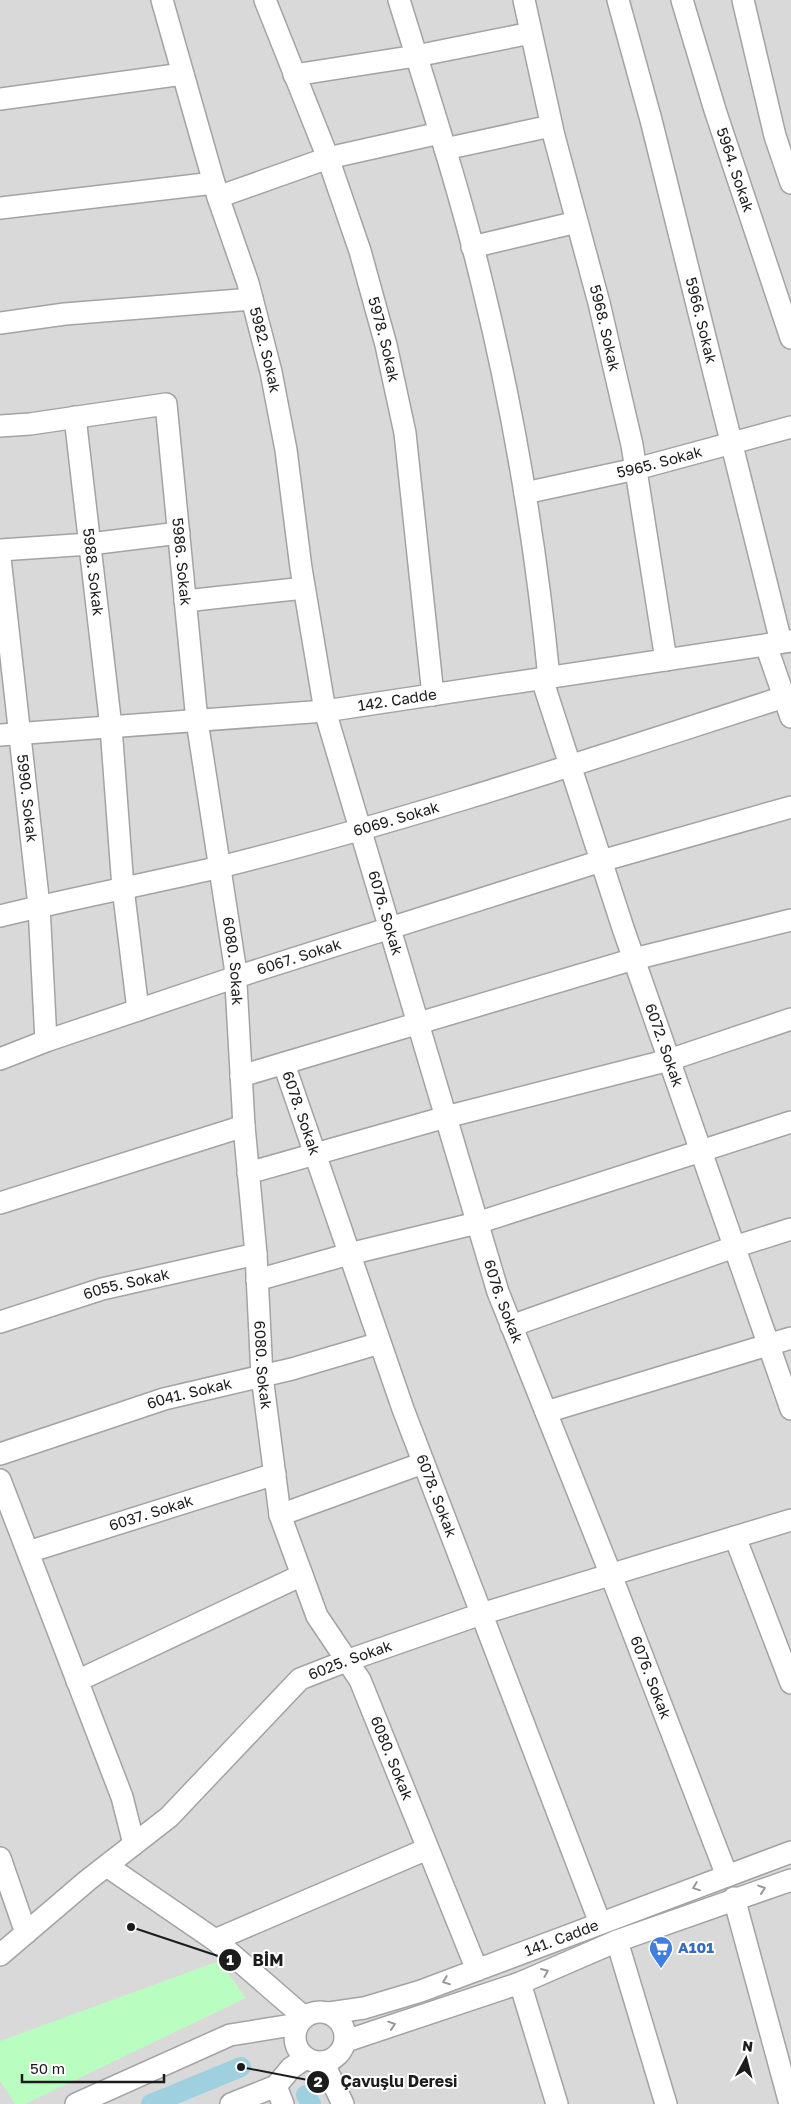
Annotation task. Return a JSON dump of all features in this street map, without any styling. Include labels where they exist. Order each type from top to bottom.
[{"type":"street","name":"5982. Sokak","points":[[162,0],[216,190],[252,298],[271,372],[286,450],[304,588],[325,711]]},
{"type":"street","name":"5978. Sokak","points":[[265,0],[328,158],[360,251],[386,345],[405,433],[434,695]]},
{"type":"street","name":"6072. Sokak","points":[[399,0],[443,141],[482,282],[515,431],[541,595],[545,679],[570,766],[634,959],[791,1409]]},
{"type":"street","name":"5968. Sokak","points":[[524,0],[551,126],[599,303],[632,445],[666,660]]},
{"type":"street","name":"5966. Sokak","points":[[618,0],[651,120],[732,444],[779,643],[788,707]]},
{"type":"street","name":"5964. Sokak","points":[[682,0],[791,338]]},
{"type":"street","points":[[743,0],[783,135],[791,183]]},
{"type":"street","points":[[294,75],[416,56],[531,33]]},
{"type":"street","points":[[0,99],[183,74]]},
{"type":"street","points":[[0,208],[216,190],[328,158],[551,126]]},
{"type":"street","points":[[472,246],[577,222]]},
{"type":"street","points":[[0,323],[66,314],[252,298]]},
{"type":"street","name":"5986. Sokak","points":[[75,417],[166,404],[197,721]]},
{"type":"street","points":[[0,426],[75,417]]},
{"type":"street","name":"5988. Sokak","points":[[75,417],[111,727],[123,888],[138,1010]]},
{"type":"street","name":"5965. Sokak","points":[[525,494],[636,469],[791,427]]},
{"type":"street","points":[[0,550],[90,544],[179,533]]},
{"type":"street","name":"5990. Sokak","points":[[0,558],[10,735],[39,906],[46,1041]]},
{"type":"street","points":[[185,601],[304,588]]},
{"type":"street","name":"142. Cadde","points":[[10,735],[325,711],[779,643]]},
{"type":"street","name":"6069. Sokak","points":[[0,916],[220,867],[360,829],[570,766],[788,707]]},
{"type":"street","name":"6076. Sokak","points":[[325,711],[498,1292],[728,1876]]},
{"type":"street","name":"6080. Sokak","points":[[197,721],[236,977],[244,1126],[256,1254],[262,1376],[280,1515],[317,1616],[360,1680],[477,1970]]},
{"type":"street","name":"6067. Sokak","points":[[0,1060],[46,1041],[236,977],[601,861],[791,807]]},
{"type":"street","points":[[241,1076],[634,959],[791,920]]},
{"type":"street","points":[[248,1173],[446,1117],[669,1060],[791,1018]]},
{"type":"street","name":"6078. Sokak","points":[[284,1064],[423,1463],[600,1924]]},
{"type":"street","points":[[257,1280],[350,1254],[477,1223],[791,1122]]},
{"type":"street","points":[[0,1203],[244,1126]]},
{"type":"street","points":[[511,1326],[734,1247],[791,1229]]},
{"type":"street","name":"6055. Sokak","points":[[0,1322],[102,1289],[256,1254]]},
{"type":"street","points":[[546,1412],[791,1338]]},
{"type":"street","name":"6041. Sokak","points":[[0,1454],[164,1399],[262,1376],[380,1342]]},
{"type":"street","points":[[280,1515],[423,1463]]},
{"type":"street","name":"6037. Sokak","points":[[28,1552],[275,1474]]},
{"type":"street","points":[[0,1480],[122,1797],[134,1844]]},
{"type":"street","name":"6025. Sokak","points":[[0,1955],[169,1817],[300,1679],[481,1614],[791,1520]]},
{"type":"street","points":[[735,1537],[791,1683]]},
{"type":"street","points":[[77,1681],[302,1575]]},
{"type":"street","points":[[215,1940],[427,1849]]},
{"type":"street","name":"141. Cadde","points":[[329,2013],[364,2008],[421,1991],[791,1852]]},
{"type":"street","points":[[0,1858],[26,1933]]},
{"type":"street","points":[[107,1866],[215,1940],[301,2021]]},
{"type":"street","name":"141. Cadde","points":[[346,2041],[520,1983],[617,1941],[734,1898],[791,1880]]},
{"type":"street","points":[[734,1898],[790,2104]]},
{"type":"street","points":[[617,1941],[666,2104]]},
{"type":"street","points":[[520,1983],[557,2104]]},
{"type":"street","points":[[76,2104],[230,2035],[301,2021],[320,2012],[329,2013],[342,2024],[346,2041],[338,2055],[331,2060],[315,2060],[291,2068],[280,2095],[231,2104]]},
{"type":"street","points":[[301,2021],[295,2040],[296,2047],[315,2060],[343,2104]]},
{"type":"shaded area","points":[[0,0],[791,0],[791,2104],[0,2104]]},
{"type":"green space","points":[[219,1961],[246,1998],[25,2104],[15,2104],[0,2081],[0,2041]]},
{"type":"waterway","points":[[151,2104],[241,2067]]},
{"type":"waterway","points":[[306,2095],[311,2104]]},
{"type":"place","name":"BİM","points":[[131,1927]]},
{"type":"place","name":"A101","points":[[661,1969]]},
{"type":"place","name":"Çavuşlu Deresi","points":[[241,2067]]}]
